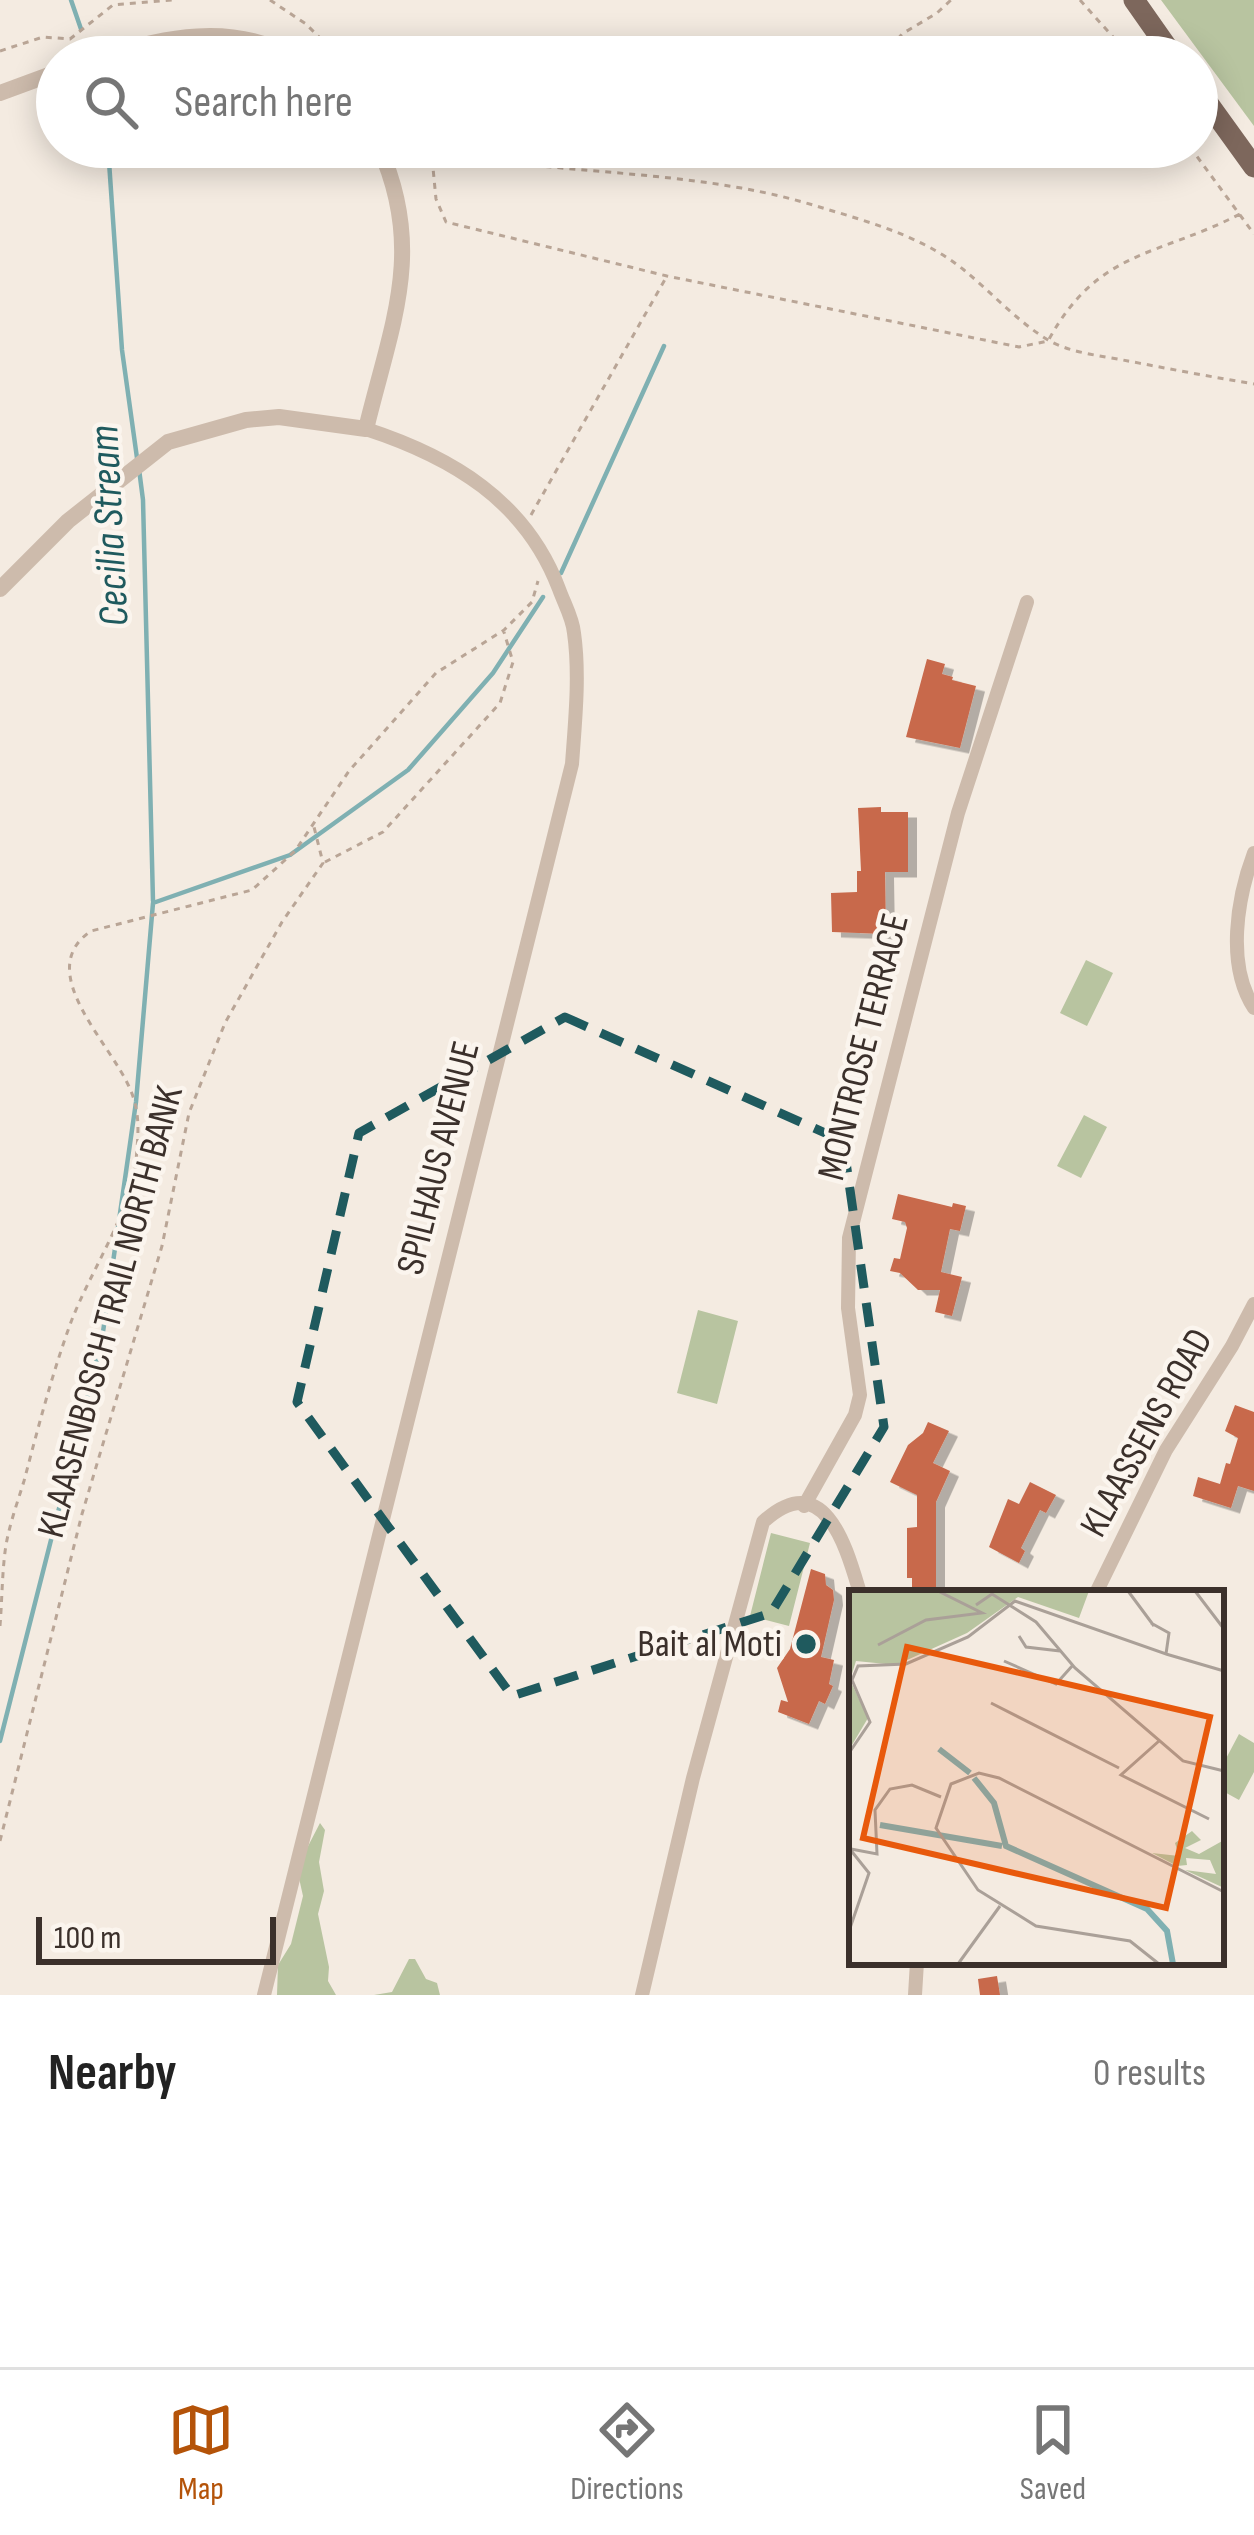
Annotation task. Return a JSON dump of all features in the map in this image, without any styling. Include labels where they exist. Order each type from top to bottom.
[{"type":"main road","points":[[1134,0],[1159,36]]},
{"type":"main road","points":[[1218,117],[1254,167]]},
{"type":"street","points":[[0,93],[36,80]]},
{"type":"street","points":[[0,590],[68,521],[168,442],[246,420],[279,416],[366,429],[398,302],[404,253],[400,202],[387,168]]},
{"type":"street","name":"SPILHAUS AVENUE","points":[[264,1995],[572,764],[574,631],[551,569],[516,514],[464,470],[415,445],[366,429]]},
{"type":"street","name":"MONTROSE TERRACE","points":[[804,1506],[858,1405],[860,1370],[848,1308],[849,1238],[958,813],[1028,602]]},
{"type":"street","points":[[1254,854],[1238,901],[1242,986],[1254,1008]]},
{"type":"street","name":"KLAASSENS ROAD","points":[[1097,1590],[1166,1450],[1254,1304]]},
{"type":"street","points":[[642,1995],[693,1778],[758,1532],[766,1519],[778,1511],[804,1506],[829,1516],[839,1528],[859,1590]]},
{"type":"street","points":[[915,1995],[916,1965]]},
{"type":"path","points":[[74,36],[113,5],[172,0]]},
{"type":"path","points":[[270,0],[318,36]]},
{"type":"path","points":[[900,36],[951,0]]},
{"type":"path","points":[[1080,0],[1112,36]]},
{"type":"path","points":[[0,51],[36,39]]},
{"type":"path","points":[[431,168],[446,222],[667,276],[1019,347],[1048,340],[1084,290],[1110,267],[1240,214]]},
{"type":"path","points":[[587,168],[810,204],[923,242],[962,268],[1048,340],[1088,353],[1254,384]]},
{"type":"path","points":[[1206,168],[1254,234]]},
{"type":"path","points":[[524,527],[667,276]]},
{"type":"path","points":[[0,1625],[5,1549],[36,1434],[71,1323],[128,1201],[134,1174],[139,1122],[131,1090],[76,999],[67,963],[74,943],[91,931],[252,890],[296,851],[349,771],[436,673],[504,630],[532,602],[538,571]]},
{"type":"path","points":[[313,822],[323,862],[383,832],[412,805],[500,703],[513,662],[504,630]]},
{"type":"path","name":"KLAASENBOSCH TRAIL NORTH BANK","points":[[0,1841],[82,1514],[162,1246],[189,1113],[225,1023],[282,922],[323,862]]},
{"type":"highlighted area","points":[[565,1017],[843,1141],[884,1427],[771,1613],[512,1696],[297,1402],[359,1133]]},
{"type":"green space","points":[[1161,0],[1254,0],[1254,126],[1218,77],[1218,36],[1188,36]]},
{"type":"green space","points":[[1086,960],[1113,973],[1087,1026],[1060,1013]]},
{"type":"green space","points":[[1084,1115],[1107,1127],[1081,1178],[1057,1166]]},
{"type":"green space","points":[[698,1310],[738,1321],[717,1404],[677,1393]]},
{"type":"green space","points":[[771,1533],[810,1543],[789,1626],[750,1616]]},
{"type":"green space","points":[[1239,1734],[1254,1743],[1254,1772],[1239,1800],[1224,1792],[1224,1762]]},
{"type":"green space","points":[[320,1823],[325,1830],[319,1862],[324,1891],[318,1914],[328,1981],[336,1995],[277,1995],[278,1965],[291,1944],[303,1896],[299,1878],[305,1852]]},
{"type":"green space","points":[[409,1959],[415,1959],[426,1979],[437,1983],[440,1995],[374,1995],[392,1992]]},
{"type":"building","points":[[927,659],[945,664],[942,674],[952,680],[976,686],[960,748],[906,737]]},
{"type":"building","points":[[881,807],[881,812],[908,812],[908,872],[885,872],[886,934],[832,932],[831,893],[857,892],[857,871],[861,871],[858,808]]},
{"type":"building","points":[[898,1194],[966,1206],[960,1231],[950,1229],[941,1272],[962,1277],[952,1316],[935,1312],[940,1290],[918,1290],[900,1273],[890,1271],[894,1258],[900,1259],[907,1228],[905,1222],[892,1219]]},
{"type":"building","points":[[1235,1405],[1254,1412],[1254,1491],[1238,1486],[1231,1508],[1193,1496],[1198,1477],[1220,1484],[1226,1463],[1230,1464],[1238,1438],[1225,1431]]},
{"type":"building","points":[[928,1422],[949,1431],[933,1463],[950,1471],[936,1502],[936,1590],[912,1590],[912,1578],[907,1578],[907,1528],[917,1527],[917,1495],[890,1482],[908,1445]]},
{"type":"building","points":[[1030,1482],[1056,1495],[1046,1513],[1040,1510],[1021,1548],[1025,1551],[1019,1563],[989,1547],[1008,1499],[1019,1504]]},
{"type":"building","name":"Bait al Moti","points":[[811,1569],[825,1574],[826,1585],[833,1590],[821,1657],[834,1660],[829,1684],[833,1686],[825,1704],[819,1701],[809,1724],[778,1712],[781,1700],[788,1702],[777,1668],[790,1649]]},
{"type":"building","points":[[997,1976],[1000,1995],[980,1995],[978,1979]]},
{"type":"waterway","name":"Cecilia Stream","points":[[71,0],[81,29]]},
{"type":"waterway","name":"Cecilia Stream","points":[[109,168],[122,350],[137,458]]},
{"type":"waterway","points":[[561,573],[664,346]]},
{"type":"waterway","name":"Cecilia Stream","points":[[139,469],[153,901]]},
{"type":"waterway","points":[[0,1741],[102,1339],[136,1102],[153,903],[290,855],[408,770],[493,673],[543,597]]},
{"type":"place","name":"Bait al Moti","points":[[806,1644]]}]
